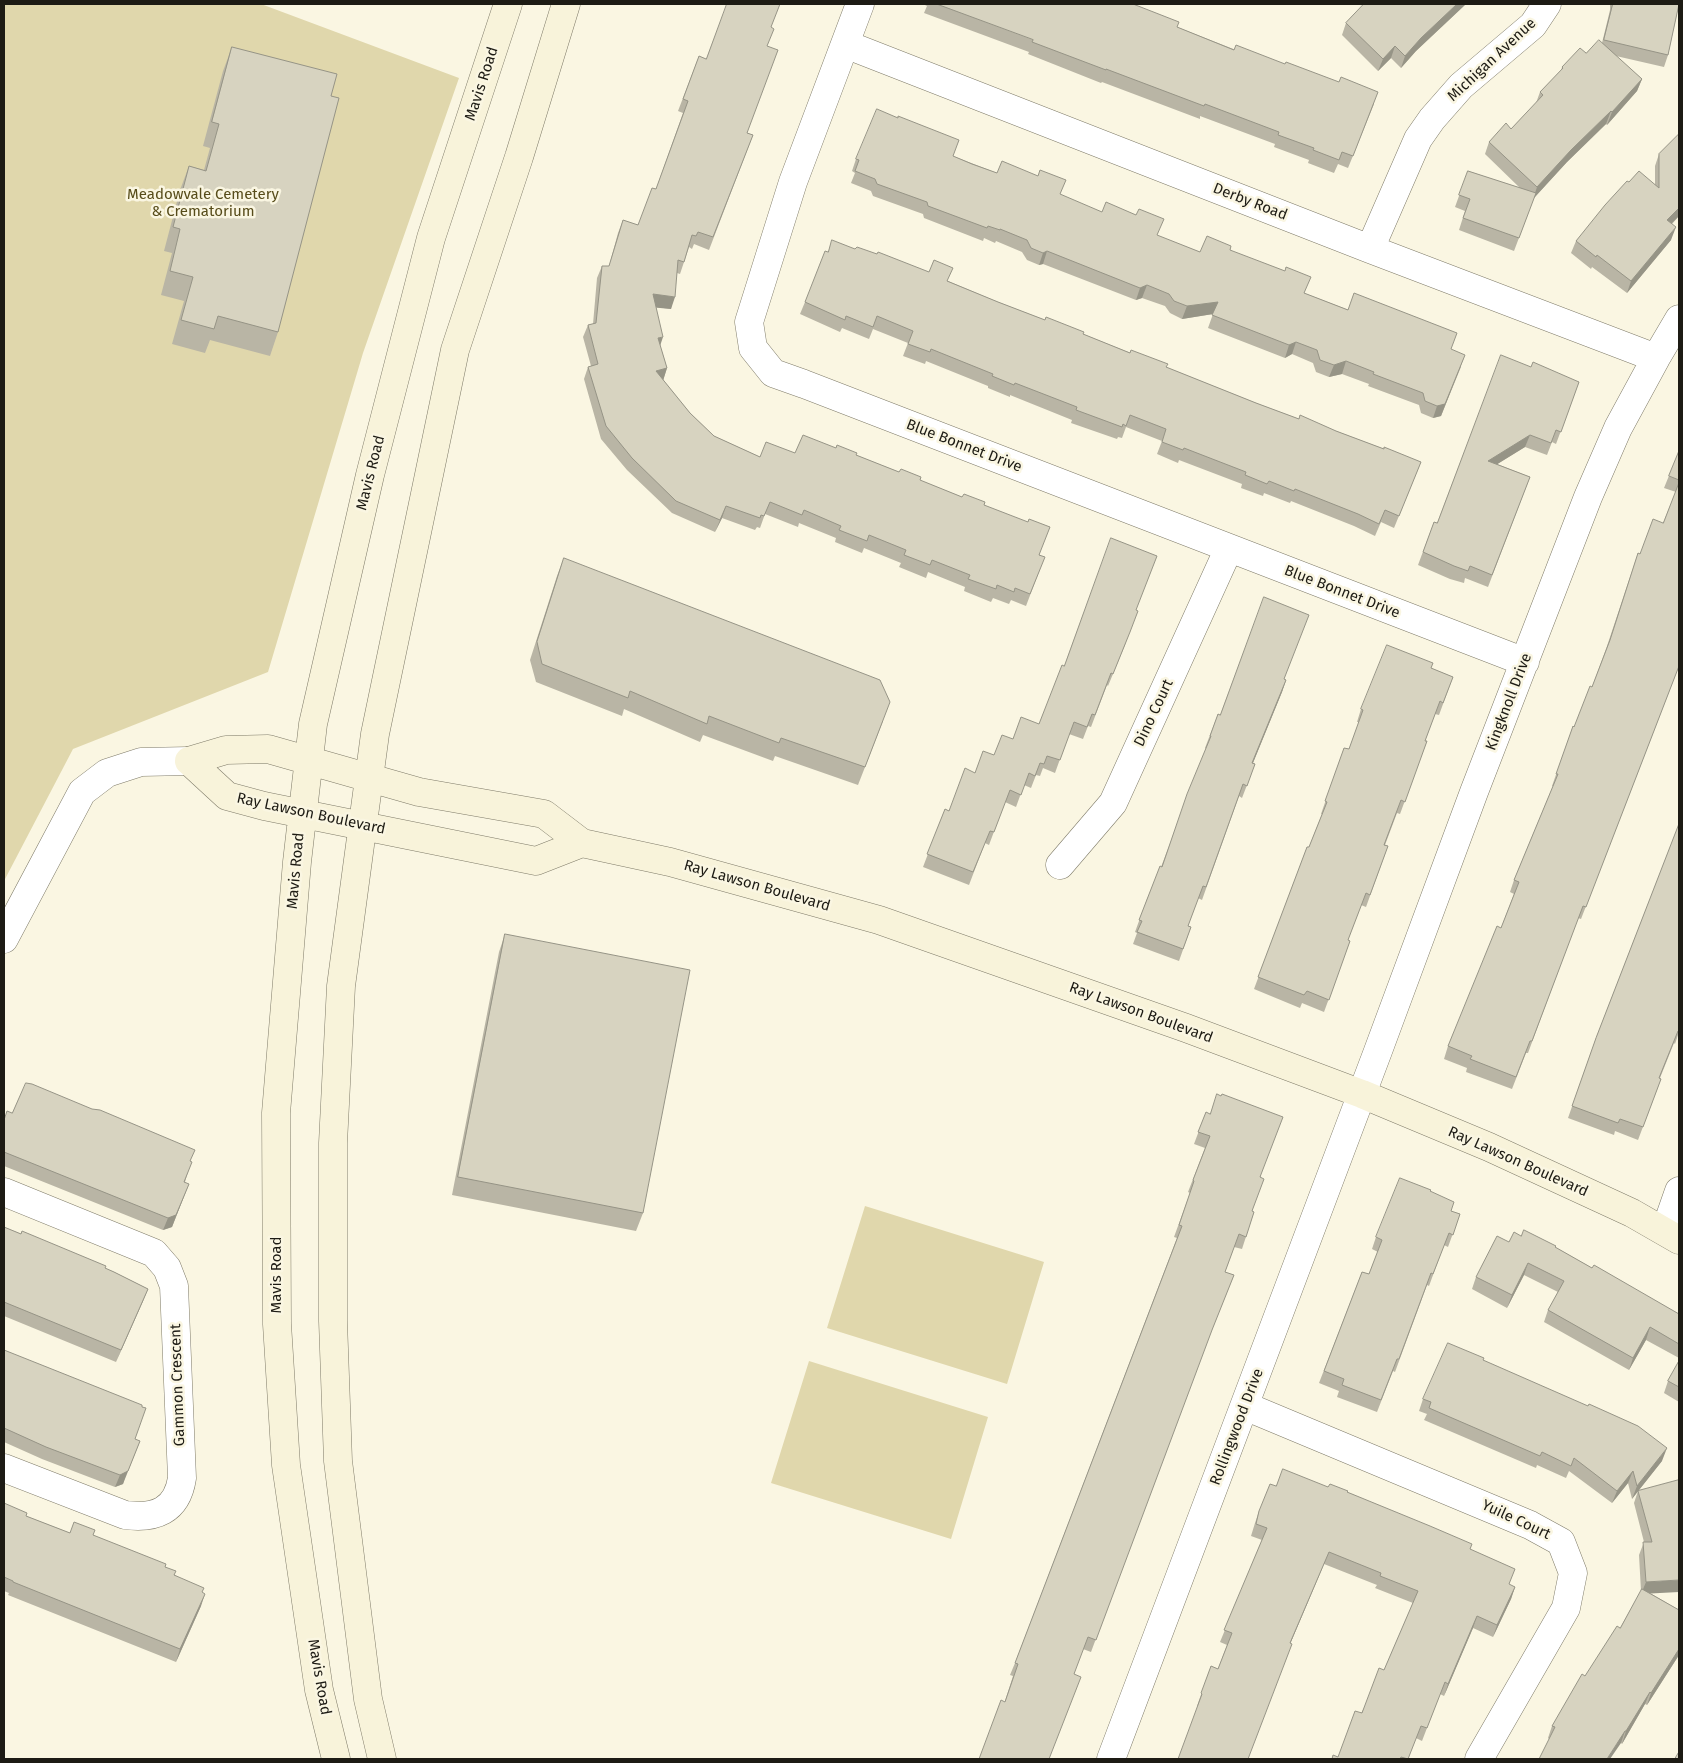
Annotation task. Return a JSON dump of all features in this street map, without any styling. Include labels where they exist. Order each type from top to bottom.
[{"type":"main road","name":"Mavis Road","points":[[336,1759],[319,1690],[286,1465],[277,1324],[276,1112],[297,862],[313,724],[370,475],[431,238],[508,4]]},
{"type":"main road","points":[[382,1759],[368,1699],[338,1461],[333,1321],[333,1143],[341,986],[377,725],[454,350],[519,156],[566,4]]},
{"type":"main road","name":"Ray Lawson Boulevard","points":[[582,843],[536,861],[264,806],[227,796],[190,761],[226,750],[268,749],[419,792],[544,814],[582,843],[679,864],[879,920],[1186,1028],[1362,1094],[1489,1147],[1632,1214],[1672,1236]]},
{"type":"street","name":"Blue Bonnet Drive","points":[[860,4],[793,182],[749,322],[753,348],[772,373],[1525,662]]},
{"type":"street","name":"Michigan Avenue","points":[[1370,248],[1418,139],[1432,119],[1461,86],[1533,25],[1546,4]]},
{"type":"street","name":"Derby Road","points":[[845,44],[1656,358]]},
{"type":"street","name":"Kingknoll Drive","points":[[1362,1094],[1474,792],[1588,497],[1618,428],[1679,319]]},
{"type":"street","name":"Dino Court","points":[[1060,865],[1112,803],[1229,548]]},
{"type":"street","points":[[4,939],[82,792],[107,773],[140,762],[190,761]]},
{"type":"street","name":"Rollingwood Drive","points":[[1111,1759],[1362,1094]]},
{"type":"street","points":[[1672,1236],[1679,1191]]},
{"type":"street","name":"Gammon Crescent","points":[[4,1192],[154,1253],[168,1268],[174,1286],[182,1478],[179,1491],[172,1502],[162,1511],[143,1516],[125,1515],[4,1468]]},
{"type":"street","name":"Yuile Court","points":[[1245,1406],[1530,1525],[1561,1542],[1573,1574],[1566,1608],[1479,1759]]},
{"type":"green space","name":"Meadowvale Cemetery & Crematorium","points":[[4,4],[261,4],[459,78],[363,353],[268,672],[73,749],[4,881]]},
{"type":"green space","points":[[865,1206],[1044,1262],[1007,1384],[827,1328]]},
{"type":"green space","points":[[809,1361],[988,1417],[951,1539],[771,1483]]},
{"type":"building","points":[[727,4],[780,4],[771,27],[774,29],[767,46],[778,50],[747,133],[753,135],[713,237],[698,232],[696,236],[692,235],[684,262],[678,260],[675,297],[653,294],[663,337],[658,338],[667,368],[656,371],[690,413],[714,436],[760,457],[766,442],[795,453],[803,435],[836,448],[837,445],[857,453],[856,455],[899,472],[901,469],[921,477],[920,480],[962,497],[964,494],[985,502],[984,505],[1028,522],[1029,519],[1050,527],[1039,555],[1045,557],[1030,594],[1015,588],[1014,592],[997,585],[996,589],[968,579],[970,575],[932,560],[930,565],[904,555],[906,550],[869,535],[867,541],[839,530],[841,526],[804,510],[802,515],[770,502],[764,516],[761,515],[760,518],[726,506],[720,520],[676,501],[632,458],[606,426],[588,367],[598,364],[588,325],[596,323],[602,266],[609,266],[623,220],[638,225],[652,188],[656,189],[688,101],[683,99],[699,56],[706,59]]},
{"type":"building","points":[[937,4],[1133,4],[1179,22],[1177,27],[1234,50],[1236,45],[1339,82],[1341,77],[1378,92],[1353,156],[1342,152],[1339,160],[1313,150],[1314,148],[1278,135],[1279,132],[1106,70]]},
{"type":"building","points":[[1364,4],[1457,4],[1405,56],[1395,46],[1383,59],[1346,23]]},
{"type":"building","points":[[1613,4],[1679,4],[1668,55],[1604,40]]},
{"type":"building","points":[[1599,40],[1642,79],[1537,187],[1489,142],[1506,123],[1511,129],[1543,95],[1540,92],[1580,48],[1586,53]]},
{"type":"building","points":[[232,47],[337,74],[331,96],[339,98],[278,332],[218,316],[214,329],[181,320],[193,277],[170,271],[180,229],[173,227],[189,166],[206,171],[219,124],[212,122]]},
{"type":"building","points":[[877,109],[959,140],[953,156],[972,164],[997,173],[1002,161],[1038,176],[1040,170],[1066,180],[1060,194],[1102,212],[1106,202],[1136,215],[1139,209],[1164,219],[1157,235],[1200,252],[1207,236],[1231,246],[1230,250],[1285,271],[1286,267],[1311,277],[1304,293],[1348,310],[1354,293],[1457,333],[1451,349],[1465,355],[1445,404],[1437,406],[1425,401],[1423,393],[1373,374],[1374,372],[1346,361],[1334,365],[1320,360],[1317,350],[1296,342],[1289,345],[1212,315],[1218,302],[1187,306],[1174,301],[1169,294],[1147,285],[1140,288],[1047,251],[1043,253],[1031,248],[1027,240],[1000,229],[988,226],[987,228],[928,206],[927,202],[877,184],[875,179],[855,171],[859,160],[856,159]]},
{"type":"building","points":[[1679,134],[1679,208],[1667,220],[1676,227],[1631,281],[1576,241],[1605,205],[1639,171],[1659,188],[1659,154]]},
{"type":"building","points":[[1468,171],[1536,193],[1519,238],[1463,218],[1470,199],[1459,195]]},
{"type":"building","points":[[832,240],[855,249],[857,247],[877,254],[878,252],[929,272],[934,260],[953,268],[947,281],[1045,320],[1046,317],[1130,353],[1131,350],[1168,364],[1166,367],[1256,403],[1299,419],[1300,415],[1336,431],[1421,462],[1399,516],[1385,510],[1379,524],[1295,489],[1294,491],[1269,481],[1267,484],[1245,475],[1246,472],[1184,448],[1183,450],[1162,442],[1166,429],[1130,415],[1126,426],[1123,424],[1122,427],[1076,410],[1077,407],[1015,383],[1014,385],[992,376],[993,374],[931,349],[930,352],[908,344],[913,331],[877,316],[873,327],[846,316],[845,320],[805,302],[825,251],[828,252]]},
{"type":"building","points":[[1501,355],[1531,367],[1533,362],[1579,382],[1561,432],[1556,430],[1551,443],[1530,435],[1488,461],[1530,477],[1492,575],[1470,566],[1468,571],[1423,552],[1434,522],[1437,523]]},
{"type":"building","points":[[1679,451],[1679,480],[1669,476]]},
{"type":"building","points":[[1679,483],[1679,666],[1586,907],[1583,906],[1532,1041],[1530,1041],[1516,1077],[1470,1059],[1472,1056],[1448,1046],[1497,926],[1501,928],[1519,882],[1514,880],[1558,774],[1556,774],[1573,726],[1590,686],[1592,687],[1610,640],[1638,553],[1640,554],[1653,519],[1663,523]]},
{"type":"building","points":[[1111,538],[1157,556],[1136,610],[1138,611],[1130,632],[1113,674],[1111,673],[1095,715],[1092,714],[1087,727],[1074,722],[1060,760],[1047,756],[1044,764],[1040,763],[1035,776],[1029,773],[1021,795],[1010,790],[994,832],[990,831],[973,872],[927,854],[945,809],[949,811],[965,768],[975,773],[983,751],[994,755],[1002,735],[1013,739],[1021,717],[1039,724],[1062,665],[1064,666]]},
{"type":"building","points":[[564,558],[880,680],[890,702],[865,767],[781,738],[779,743],[709,716],[707,724],[630,691],[628,698],[542,664],[537,642]]},
{"type":"building","points":[[1264,597],[1309,615],[1284,679],[1286,680],[1252,763],[1255,764],[1247,786],[1243,784],[1206,887],[1203,886],[1188,926],[1191,927],[1183,949],[1137,932],[1142,921],[1139,920],[1160,866],[1162,867],[1187,794],[1218,714],[1220,715]]},
{"type":"building","points":[[1387,645],[1433,663],[1431,668],[1453,677],[1443,703],[1440,701],[1405,802],[1401,800],[1384,845],[1388,846],[1370,895],[1366,893],[1348,940],[1350,941],[1329,1000],[1307,991],[1304,995],[1258,977],[1307,847],[1309,847],[1327,802],[1325,801],[1344,748],[1349,749],[1363,710],[1361,709]]},
{"type":"building","points":[[1679,824],[1679,1032],[1659,1078],[1661,1079],[1643,1127],[1620,1119],[1618,1123],[1572,1106],[1596,1038]]},
{"type":"building","points":[[505,934],[690,970],[643,1213],[458,1177]]},
{"type":"building","points":[[26,1083],[92,1109],[100,1110],[195,1150],[184,1182],[189,1184],[176,1215],[168,1218],[4,1152],[4,1120],[7,1111],[12,1113]]},
{"type":"building","points":[[1217,1094],[1221,1096],[1222,1094],[1283,1117],[1260,1177],[1264,1179],[1252,1211],[1254,1212],[1246,1237],[1239,1234],[1225,1272],[1234,1275],[1096,1640],[1088,1637],[1074,1674],[1081,1677],[1049,1759],[979,1759],[1001,1700],[1005,1702],[1018,1664],[1015,1663],[1182,1226],[1179,1225],[1193,1180],[1210,1136],[1198,1132],[1206,1112],[1210,1114]]},
{"type":"building","points":[[1400,1178],[1431,1190],[1454,1202],[1451,1211],[1460,1214],[1453,1235],[1449,1233],[1433,1274],[1431,1273],[1399,1359],[1397,1359],[1381,1400],[1342,1385],[1344,1379],[1324,1371],[1362,1272],[1369,1274],[1382,1240],[1376,1237]]},
{"type":"building","points":[[4,1227],[21,1234],[22,1231],[106,1266],[105,1268],[148,1289],[121,1350],[4,1302]]},
{"type":"building","points":[[1524,1230],[1556,1246],[1592,1268],[1594,1265],[1679,1314],[1679,1344],[1650,1327],[1633,1358],[1548,1310],[1564,1281],[1528,1263],[1512,1295],[1476,1277],[1497,1236],[1509,1242],[1514,1232],[1521,1236]]},
{"type":"building","points":[[1448,1343],[1588,1406],[1589,1404],[1638,1426],[1667,1448],[1637,1486],[1633,1471],[1617,1491],[1574,1458],[1571,1466],[1542,1452],[1540,1456],[1429,1408],[1431,1402],[1423,1399]]},
{"type":"building","points":[[4,1350],[146,1408],[135,1439],[140,1441],[128,1471],[120,1475],[46,1447],[4,1428]]},
{"type":"building","points":[[1679,1361],[1679,1387],[1668,1381]]},
{"type":"building","points":[[1283,1469],[1328,1487],[1330,1484],[1348,1491],[1472,1544],[1470,1549],[1515,1569],[1509,1584],[1515,1587],[1497,1625],[1477,1616],[1448,1684],[1445,1682],[1427,1728],[1421,1726],[1408,1759],[1401,1757],[1400,1759],[1332,1759],[1333,1755],[1338,1757],[1355,1711],[1362,1713],[1379,1668],[1384,1670],[1418,1591],[1380,1576],[1381,1573],[1329,1552],[1290,1643],[1292,1644],[1248,1759],[1178,1759],[1211,1666],[1218,1669],[1232,1633],[1224,1630],[1267,1528],[1256,1524],[1259,1511],[1270,1484],[1276,1486]]},
{"type":"building","points":[[1679,1480],[1679,1580],[1646,1582],[1643,1542],[1652,1542],[1638,1491]]},
{"type":"building","points":[[4,1503],[27,1513],[26,1516],[70,1533],[74,1522],[95,1530],[93,1535],[166,1564],[165,1567],[176,1571],[174,1575],[204,1588],[202,1592],[205,1594],[180,1649],[4,1577]]},
{"type":"building","points":[[1642,1589],[1679,1610],[1679,1649],[1607,1759],[1539,1759],[1555,1727],[1552,1726],[1582,1674],[1585,1676],[1617,1626],[1620,1628]]}]
